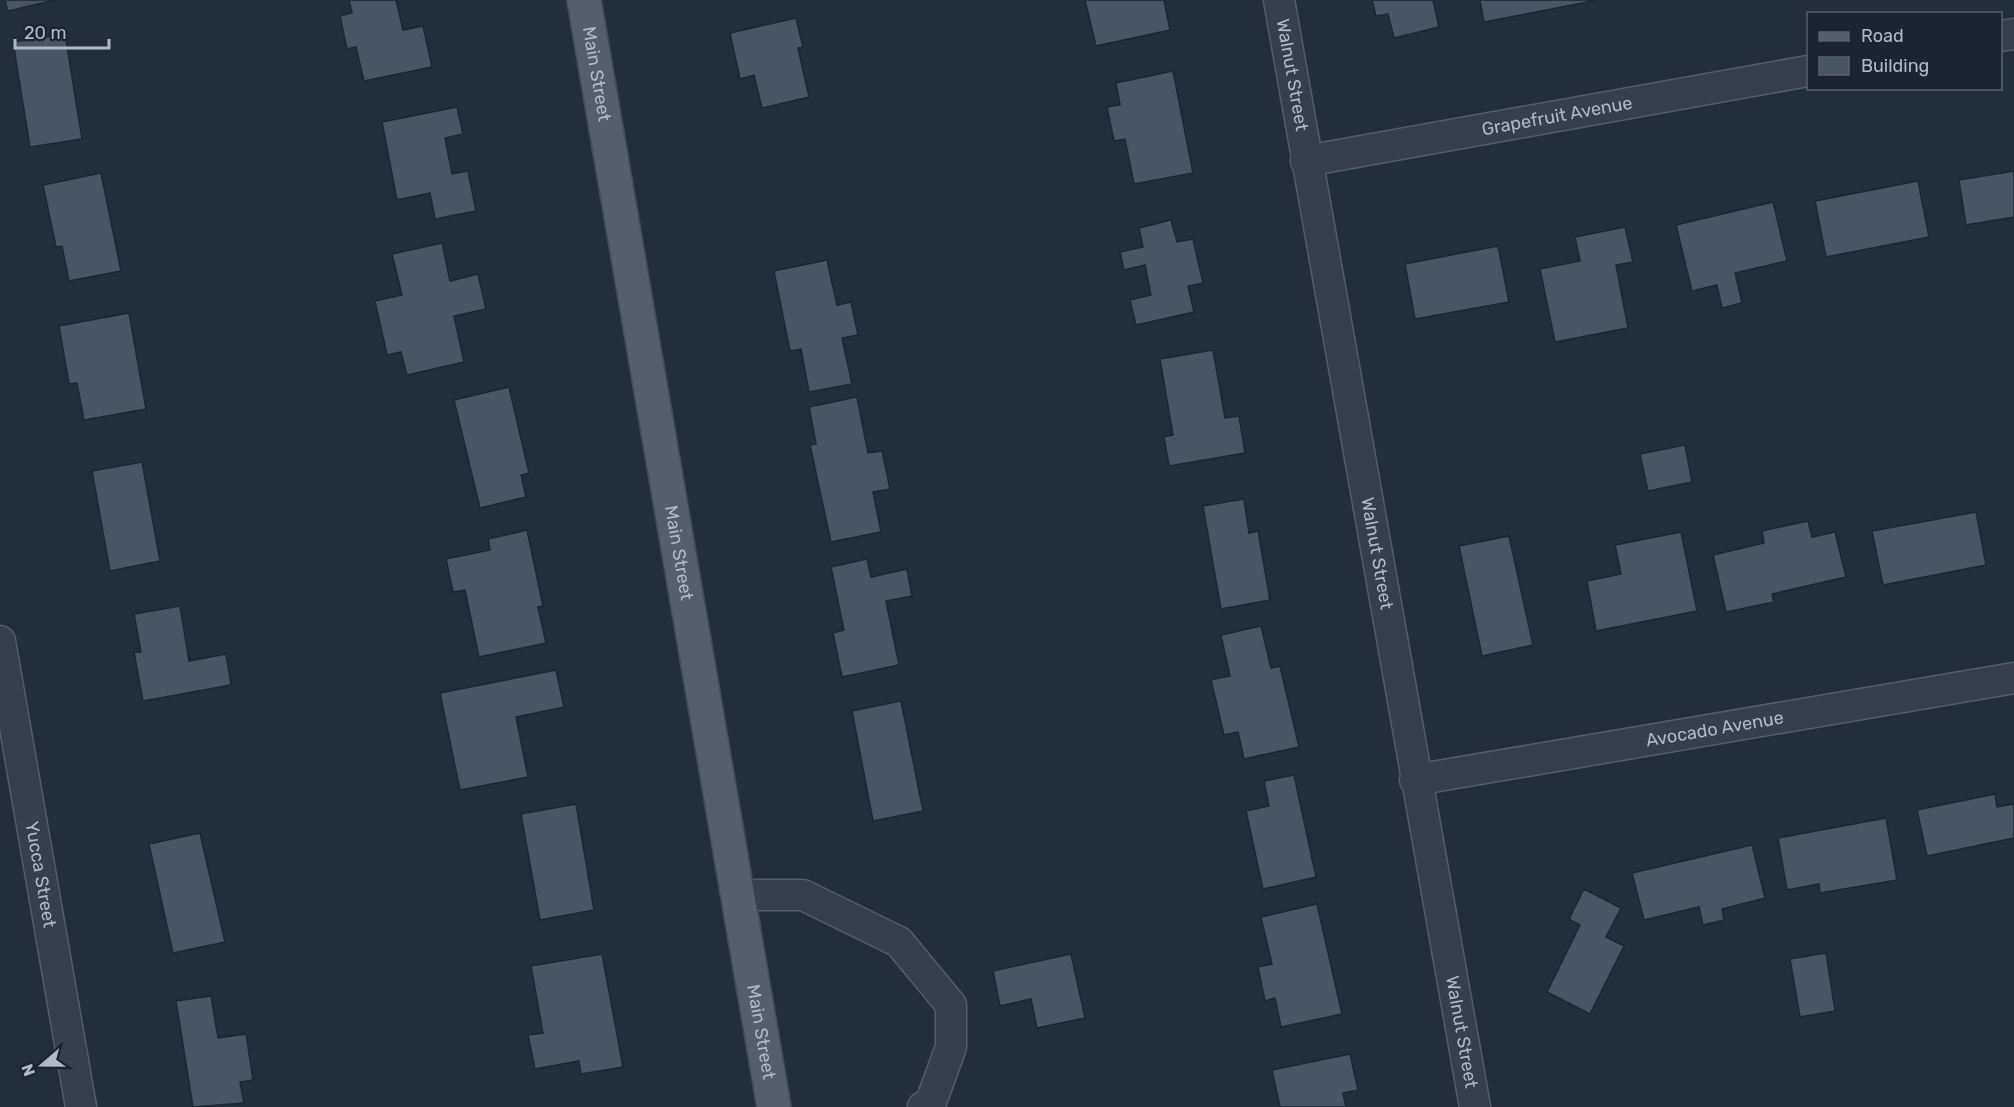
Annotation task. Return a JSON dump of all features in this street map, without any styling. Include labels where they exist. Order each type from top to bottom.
[{"type":"main road","name":"Main Street","points":[[584,0],[774,1107]]},
{"type":"street","name":"Walnut Street","points":[[1279,0],[1415,780],[1476,1107]]},
{"type":"street","name":"Grapefruit Avenue","points":[[1306,161],[1807,70]]},
{"type":"street","name":"Yucca Street","points":[[0,641],[81,1107]]},
{"type":"street","name":"Avocado Avenue","points":[[1415,780],[2014,678]]},
{"type":"street","points":[[738,895],[803,895],[899,942],[951,1005],[951,1047],[931,1102],[923,1107]]},
{"type":"building","points":[[5,0],[55,0],[8,11]]},
{"type":"building","points":[[349,0],[396,0],[403,30],[423,26],[432,67],[364,81],[356,47],[347,49],[340,16],[352,13]]},
{"type":"building","points":[[1085,0],[1164,0],[1170,30],[1096,46]]},
{"type":"building","points":[[1372,0],[1433,0],[1439,27],[1394,38],[1388,14],[1376,16]]},
{"type":"building","points":[[1480,0],[1598,0],[1484,22]]},
{"type":"building","points":[[796,18],[803,47],[798,48],[809,97],[762,108],[754,75],[740,79],[730,33]]},
{"type":"building","points":[[65,34],[82,139],[30,147],[13,42]]},
{"type":"building","points":[[1173,71],[1193,173],[1134,184],[1125,139],[1114,141],[1107,107],[1120,105],[1116,83]]},
{"type":"building","points":[[457,107],[463,134],[445,138],[452,174],[468,171],[476,211],[435,219],[430,193],[397,200],[382,122]]},
{"type":"building","points":[[2014,171],[2014,217],[1966,225],[1959,180]]},
{"type":"building","points":[[101,173],[121,271],[69,281],[62,246],[56,247],[43,185]]},
{"type":"building","points":[[1918,181],[1929,237],[1826,257],[1815,201]]},
{"type":"building","points":[[1773,202],[1787,261],[1735,273],[1742,303],[1722,308],[1717,285],[1692,291],[1676,225]]},
{"type":"building","points":[[1171,220],[1177,242],[1193,239],[1203,283],[1188,286],[1194,312],[1136,325],[1130,300],[1151,295],[1145,265],[1124,270],[1120,252],[1143,247],[1139,228]]},
{"type":"building","points":[[1625,227],[1633,262],[1616,265],[1628,328],[1555,342],[1540,269],[1580,261],[1575,237]]},
{"type":"building","points":[[442,243],[450,281],[478,274],[486,309],[454,316],[464,362],[407,375],[401,352],[387,355],[375,301],[402,295],[392,254]]},
{"type":"building","points":[[1498,246],[1509,302],[1415,319],[1405,264]]},
{"type":"building","points":[[827,260],[837,305],[851,302],[858,335],[842,338],[852,384],[809,392],[801,349],[790,351],[774,271]]},
{"type":"building","points":[[129,313],[146,409],[84,420],[77,383],[69,384],[59,326]]},
{"type":"building","points":[[1213,350],[1225,418],[1239,416],[1245,453],[1169,466],[1164,437],[1173,435],[1160,359]]},
{"type":"building","points":[[509,387],[529,473],[521,475],[526,497],[480,508],[454,400]]},
{"type":"building","points":[[857,397],[868,453],[882,451],[890,489],[873,492],[881,532],[831,542],[810,445],[816,444],[809,407]]},
{"type":"building","points":[[1685,445],[1692,482],[1648,491],[1640,454]]},
{"type":"building","points":[[142,462],[160,561],[110,571],[92,471]]},
{"type":"building","points":[[1244,499],[1249,533],[1258,531],[1270,600],[1221,609],[1203,506]]},
{"type":"building","points":[[1976,512],[1986,565],[1883,585],[1872,531]]},
{"type":"building","points":[[1808,521],[1812,537],[1835,532],[1846,577],[1772,594],[1774,602],[1726,612],[1713,555],[1764,543],[1762,531]]},
{"type":"building","points":[[527,530],[543,606],[538,607],[546,643],[479,657],[465,590],[453,592],[446,559],[490,550],[488,539]]},
{"type":"building","points":[[1681,532],[1697,611],[1596,631],[1587,581],[1621,574],[1615,545]]},
{"type":"building","points":[[1509,536],[1533,645],[1482,656],[1459,546]]},
{"type":"building","points":[[867,559],[871,577],[907,569],[912,596],[886,601],[899,665],[842,677],[833,633],[844,630],[831,567]]},
{"type":"building","points":[[180,606],[189,661],[226,654],[231,685],[143,701],[134,652],[141,652],[134,614]]},
{"type":"building","points":[[1261,626],[1271,668],[1280,666],[1299,747],[1244,759],[1238,732],[1224,735],[1211,680],[1230,676],[1221,635]]},
{"type":"building","points":[[556,670],[564,707],[516,717],[528,777],[460,790],[440,693]]},
{"type":"building","points":[[901,701],[923,811],[873,821],[852,711]]},
{"type":"building","points":[[1294,775],[1316,877],[1263,889],[1246,811],[1269,806],[1264,781]]},
{"type":"building","points":[[1995,794],[1997,807],[2014,804],[2014,838],[1927,856],[1917,810]]},
{"type":"building","points":[[576,804],[594,910],[540,920],[521,814]]},
{"type":"building","points":[[1886,818],[1897,880],[1820,893],[1819,884],[1787,890],[1778,838]]},
{"type":"building","points":[[200,833],[225,942],[173,953],[149,844]]},
{"type":"building","points":[[1752,845],[1765,898],[1722,909],[1724,920],[1703,925],[1699,907],[1644,920],[1632,873]]},
{"type":"building","points":[[1584,889],[1621,908],[1606,937],[1624,946],[1590,1014],[1547,992],[1580,925],[1569,919]]},
{"type":"building","points":[[1317,904],[1342,1014],[1281,1027],[1275,998],[1265,1001],[1258,967],[1272,964],[1261,917]]},
{"type":"building","points":[[1826,953],[1835,1011],[1800,1017],[1790,959]]},
{"type":"building","points":[[602,954],[623,1067],[581,1074],[579,1061],[535,1069],[528,1035],[543,1033],[531,966]]},
{"type":"building","points":[[1071,954],[1085,1018],[1037,1028],[1031,999],[1000,1006],[993,971]]},
{"type":"building","points":[[211,996],[218,1038],[246,1034],[253,1080],[240,1082],[244,1103],[193,1107],[176,1001]]},
{"type":"building","points":[[1350,1054],[1358,1090],[1343,1093],[1346,1107],[1280,1107],[1272,1070]]}]
